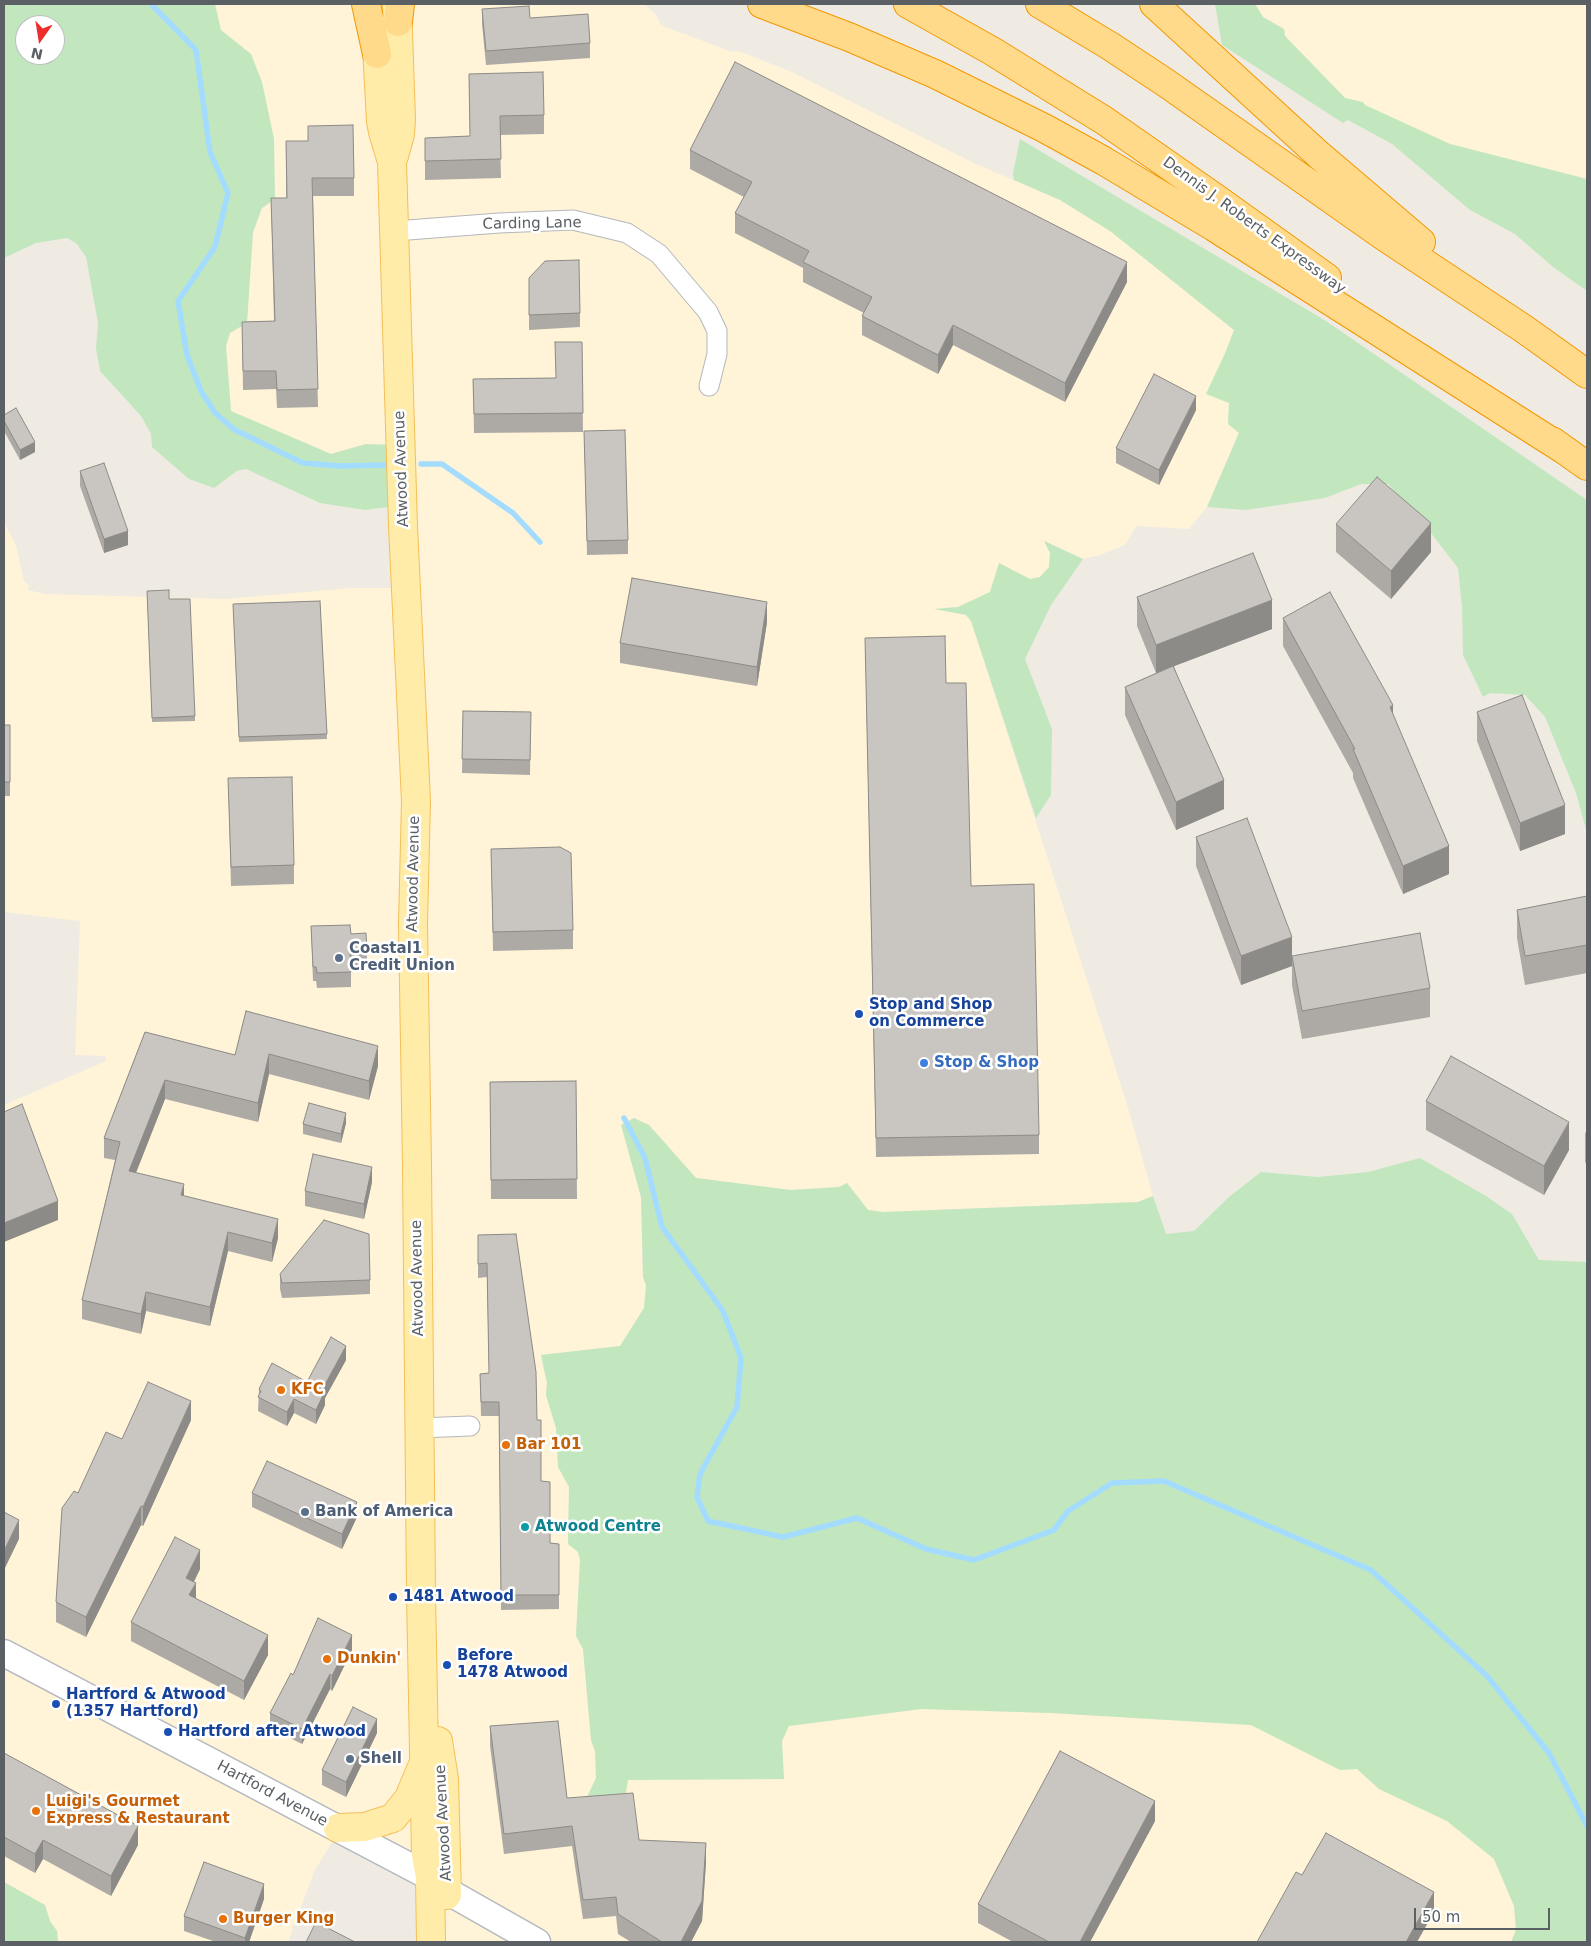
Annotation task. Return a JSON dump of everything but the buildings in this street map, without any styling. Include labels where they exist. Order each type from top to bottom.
[{"type":"highway","points":[[366,4],[377,54]]},
{"type":"highway","points":[[762,4],[849,37],[935,74],[1044,128],[1104,161],[1223,232],[1577,459]]},
{"type":"highway","name":"Dennis J. Roberts Expressway","points":[[908,4],[1024,70],[1113,126],[1577,459]]},
{"type":"highway","points":[[1040,4],[1166,83],[1385,237],[1524,329],[1587,374]]},
{"type":"highway","points":[[1154,4],[1319,155],[1524,329]]},
{"type":"main road","name":"Atwood Avenue","points":[[375,4],[383,132],[392,162],[403,526],[416,801],[412,933],[418,1165],[419,1428],[426,1855],[438,1884],[447,1942]]},
{"type":"main road","name":"Atwood Avenue","points":[[392,162],[400,134],[401,120],[398,10]]},
{"type":"main road","name":"Atwood Avenue","points":[[422,1646],[444,1779],[438,1884],[431,1942]]},
{"type":"main road","name":"Hartford Avenue","points":[[4,1653],[338,1828],[537,1942]]},
{"type":"main road","points":[[338,1828],[366,1827],[394,1818],[409,1798],[425,1762]]},
{"type":"street","name":"Carding Lane","points":[[395,231],[500,223],[573,220],[627,233],[659,254],[708,312],[718,331],[717,354],[708,386]]},
{"type":"street","points":[[419,1428],[470,1426]]},
{"type":"shaded area","points":[[215,4],[368,4],[379,33],[400,4],[644,4],[656,15],[661,25],[732,52],[739,51],[792,72],[976,164],[1060,200],[1110,231],[1234,330],[1226,351],[1229,403],[1228,424],[1239,432],[1207,507],[1189,529],[1136,526],[1125,545],[1100,555],[1083,559],[1045,541],[1050,553],[1049,567],[1040,577],[1030,579],[999,563],[990,592],[958,607],[937,608],[966,615],[971,621],[1126,1101],[1153,1196],[1138,1202],[883,1212],[868,1210],[847,1183],[839,1187],[791,1190],[696,1178],[649,1125],[621,1125],[641,1197],[643,1277],[646,1285],[644,1308],[620,1346],[541,1355],[547,1383],[546,1395],[556,1428],[558,1467],[569,1487],[568,1544],[578,1552],[580,1560],[576,1636],[583,1649],[591,1740],[595,1751],[596,1778],[587,1797],[626,1786],[628,1780],[783,1779],[782,1741],[789,1726],[921,1709],[1051,1713],[1251,1725],[1340,1770],[1357,1769],[1379,1789],[1447,1821],[1494,1859],[1514,1906],[1516,1930],[1511,1942],[439,1942],[438,1893],[337,1834],[314,1872],[288,1942],[58,1942],[57,1931],[50,1921],[45,1905],[4,1882],[4,1105],[106,1061],[105,1056],[75,1055],[80,921],[4,912],[4,522],[16,545],[24,581],[29,586],[28,590],[45,594],[226,599],[351,588],[407,588],[403,450],[366,444],[331,454],[231,411],[226,346],[230,333],[247,323],[253,233],[262,208],[251,54],[220,30]]},
{"type":"shaded area","points":[[1255,4],[1587,4],[1587,179],[1450,144],[1362,102],[1345,98],[1285,36],[1284,29],[1263,17]]},
{"type":"green space","points":[[4,4],[215,4],[221,30],[251,54],[262,82],[274,139],[275,199],[262,208],[253,232],[247,323],[230,333],[226,346],[231,411],[331,454],[366,444],[400,445],[404,505],[365,510],[320,503],[246,469],[237,471],[214,488],[189,479],[152,447],[151,434],[141,416],[100,371],[96,348],[98,323],[86,257],[77,244],[67,238],[36,243],[4,258]]},
{"type":"green space","points":[[1215,4],[1255,4],[1263,17],[1284,29],[1285,36],[1345,98],[1363,102],[1365,105],[1450,144],[1587,179],[1587,291],[1553,267],[1515,234],[1470,210],[1392,144],[1348,120],[1343,123],[1222,45]]},
{"type":"green space","points":[[1020,139],[1326,321],[1587,500],[1587,833],[1576,793],[1545,717],[1525,695],[1490,693],[1483,697],[1463,655],[1462,607],[1458,568],[1427,528],[1388,484],[1361,484],[1325,498],[1246,510],[1207,507],[1239,433],[1228,424],[1229,403],[1206,394],[1234,330],[1110,231],[1060,200],[1014,180],[1013,173]]},
{"type":"green space","points":[[1044,541],[1083,559],[1051,605],[1025,659],[1052,729],[1051,795],[1036,818],[971,621],[966,615],[934,609],[958,607],[990,592],[999,563],[1030,579],[1040,577],[1049,567],[1050,553]]},
{"type":"green space","points":[[634,1118],[649,1125],[696,1178],[791,1190],[839,1187],[847,1183],[868,1210],[883,1212],[1138,1202],[1153,1196],[1166,1234],[1194,1231],[1230,1196],[1261,1172],[1318,1177],[1368,1172],[1420,1158],[1486,1196],[1512,1214],[1539,1260],[1587,1262],[1587,1942],[1511,1942],[1516,1930],[1514,1906],[1494,1859],[1447,1821],[1379,1789],[1357,1769],[1340,1770],[1251,1725],[1051,1713],[921,1709],[789,1726],[782,1741],[784,1779],[628,1780],[624,1804],[587,1797],[596,1778],[595,1751],[591,1740],[583,1649],[576,1636],[580,1560],[578,1552],[568,1544],[569,1487],[558,1467],[556,1428],[546,1395],[547,1383],[541,1355],[620,1346],[644,1308],[646,1285],[643,1277],[641,1197],[621,1125]]},
{"type":"green space","points":[[4,1882],[45,1905],[50,1921],[57,1931],[58,1942],[4,1942]]},
{"type":"waterway","points":[[151,4],[196,50],[210,152],[228,193],[215,247],[178,301],[187,355],[201,391],[215,413],[235,430],[303,463],[340,466],[388,465]]},
{"type":"waterway","points":[[421,464],[442,464],[513,513],[540,542]]},
{"type":"waterway","points":[[624,1118],[645,1158],[662,1227],[723,1311],[741,1358],[737,1407],[700,1474],[697,1497],[708,1521],[783,1537],[857,1518],[926,1549],[974,1560],[1054,1530],[1068,1511],[1112,1483],[1164,1481],[1371,1570],[1487,1676],[1549,1753],[1587,1826]]},
{"type":"place","name":"Coastal1 Credit Union","points":[[339,958]]},
{"type":"place","name":"Stop and Shop on Commerce","points":[[859,1014]]},
{"type":"place","name":"Stop & Shop","points":[[924,1063]]},
{"type":"place","name":"KFC","points":[[281,1390]]},
{"type":"place","name":"Bar 101","points":[[506,1445]]},
{"type":"place","name":"Bank of America","points":[[305,1512]]},
{"type":"place","name":"Atwood Centre","points":[[525,1527]]},
{"type":"place","name":"1481 Atwood","points":[[393,1597]]},
{"type":"place","name":"Dunkin'","points":[[327,1659]]},
{"type":"place","name":"Before 1478 Atwood","points":[[447,1665]]},
{"type":"place","name":"Hartford & Atwood (1357 Hartford)","points":[[56,1704]]},
{"type":"place","name":"Hartford after Atwood","points":[[168,1732]]},
{"type":"place","name":"Shell","points":[[350,1759]]},
{"type":"place","name":"Luigi's Gourmet Express & Restaurant","points":[[36,1811]]},
{"type":"place","name":"Burger King","points":[[223,1919]]}]
